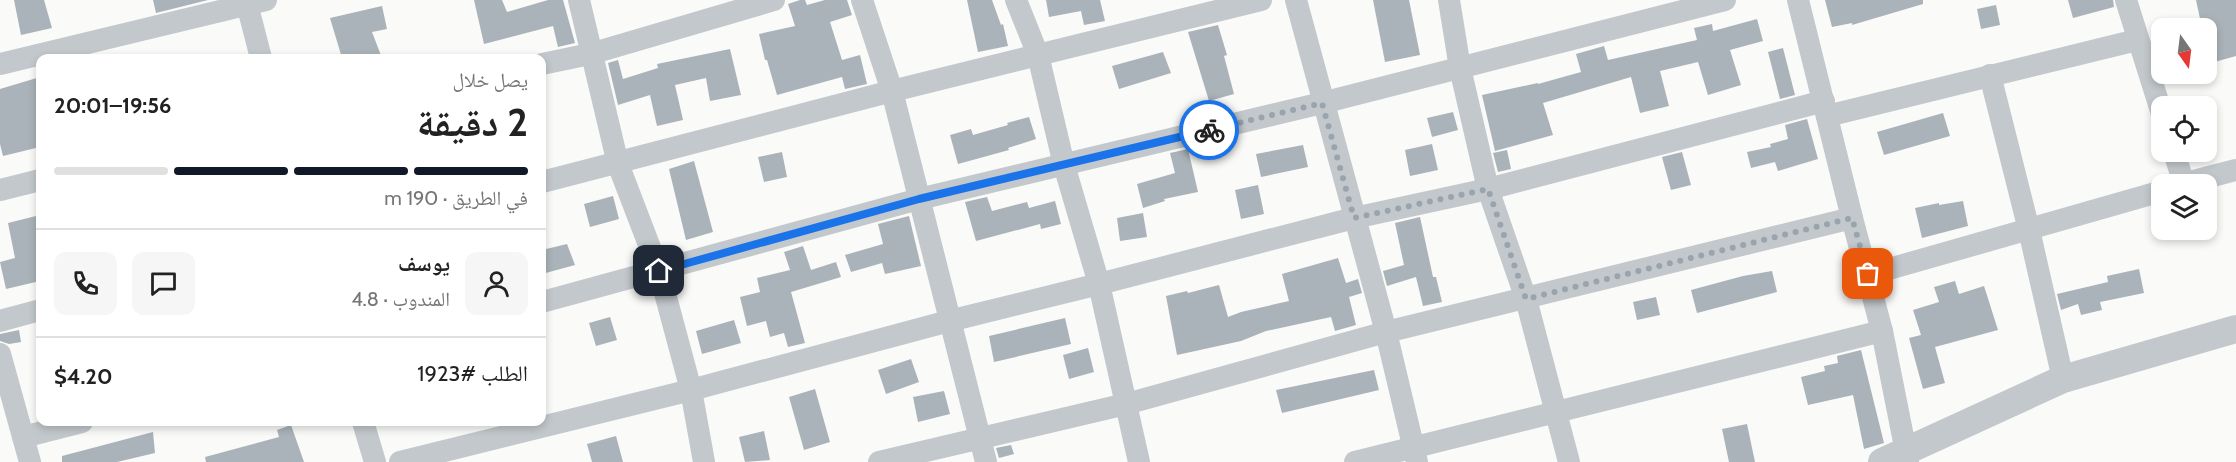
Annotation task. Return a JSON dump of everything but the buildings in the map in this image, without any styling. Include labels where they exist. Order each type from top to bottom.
[{"type":"street","points":[[579,0],[618,164],[659,271],[691,390],[704,462]]},
{"type":"street","points":[[546,63],[590,54],[774,0]]},
{"type":"street","points":[[862,0],[892,91],[986,462]]},
{"type":"street","points":[[1016,0],[1038,55],[1064,165],[1099,284],[1139,462]]},
{"type":"street","points":[[546,181],[892,91],[1261,0]]},
{"type":"street","points":[[1296,0],[1322,103],[1386,332],[1415,454]]},
{"type":"street","points":[[1449,0],[1460,68],[1488,189],[1526,299],[1569,462]]},
{"type":"street","points":[[546,301],[919,199],[1322,103],[1725,0]]},
{"type":"street","points":[[1798,0],[1882,331],[1898,459],[2000,410],[2033,391],[2063,379],[2236,329]]},
{"type":"street","points":[[2126,0],[2156,96]]},
{"type":"street","points":[[41,54],[253,2],[260,54]]},
{"type":"street","points":[[546,426],[1354,218],[1488,189],[1825,108],[1990,75],[2137,40]]},
{"type":"street","points":[[0,64],[36,55]]},
{"type":"street","points":[[1990,75],[2063,379]]},
{"type":"street","points":[[2217,175],[2236,170]]},
{"type":"street","points":[[0,190],[36,181]]},
{"type":"street","points":[[1868,274],[2151,194]]},
{"type":"street","points":[[879,462],[1126,404],[1386,332],[1852,218]]},
{"type":"street","points":[[0,321],[36,311]]},
{"type":"street","points":[[1355,462],[1415,454],[1556,411],[1882,331]]},
{"type":"street","points":[[0,354],[30,462]]},
{"type":"street","points":[[23,437],[66,426]]},
{"type":"street","points":[[364,426],[375,462]]},
{"type":"street","points":[[400,462],[546,426]]},
{"type":"way so far","points":[[1209,130],[1322,103],[1354,218],[1488,189],[1526,299],[1852,218],[1868,274]]},
{"type":"route","points":[[659,271],[919,199],[1209,130]]}]
